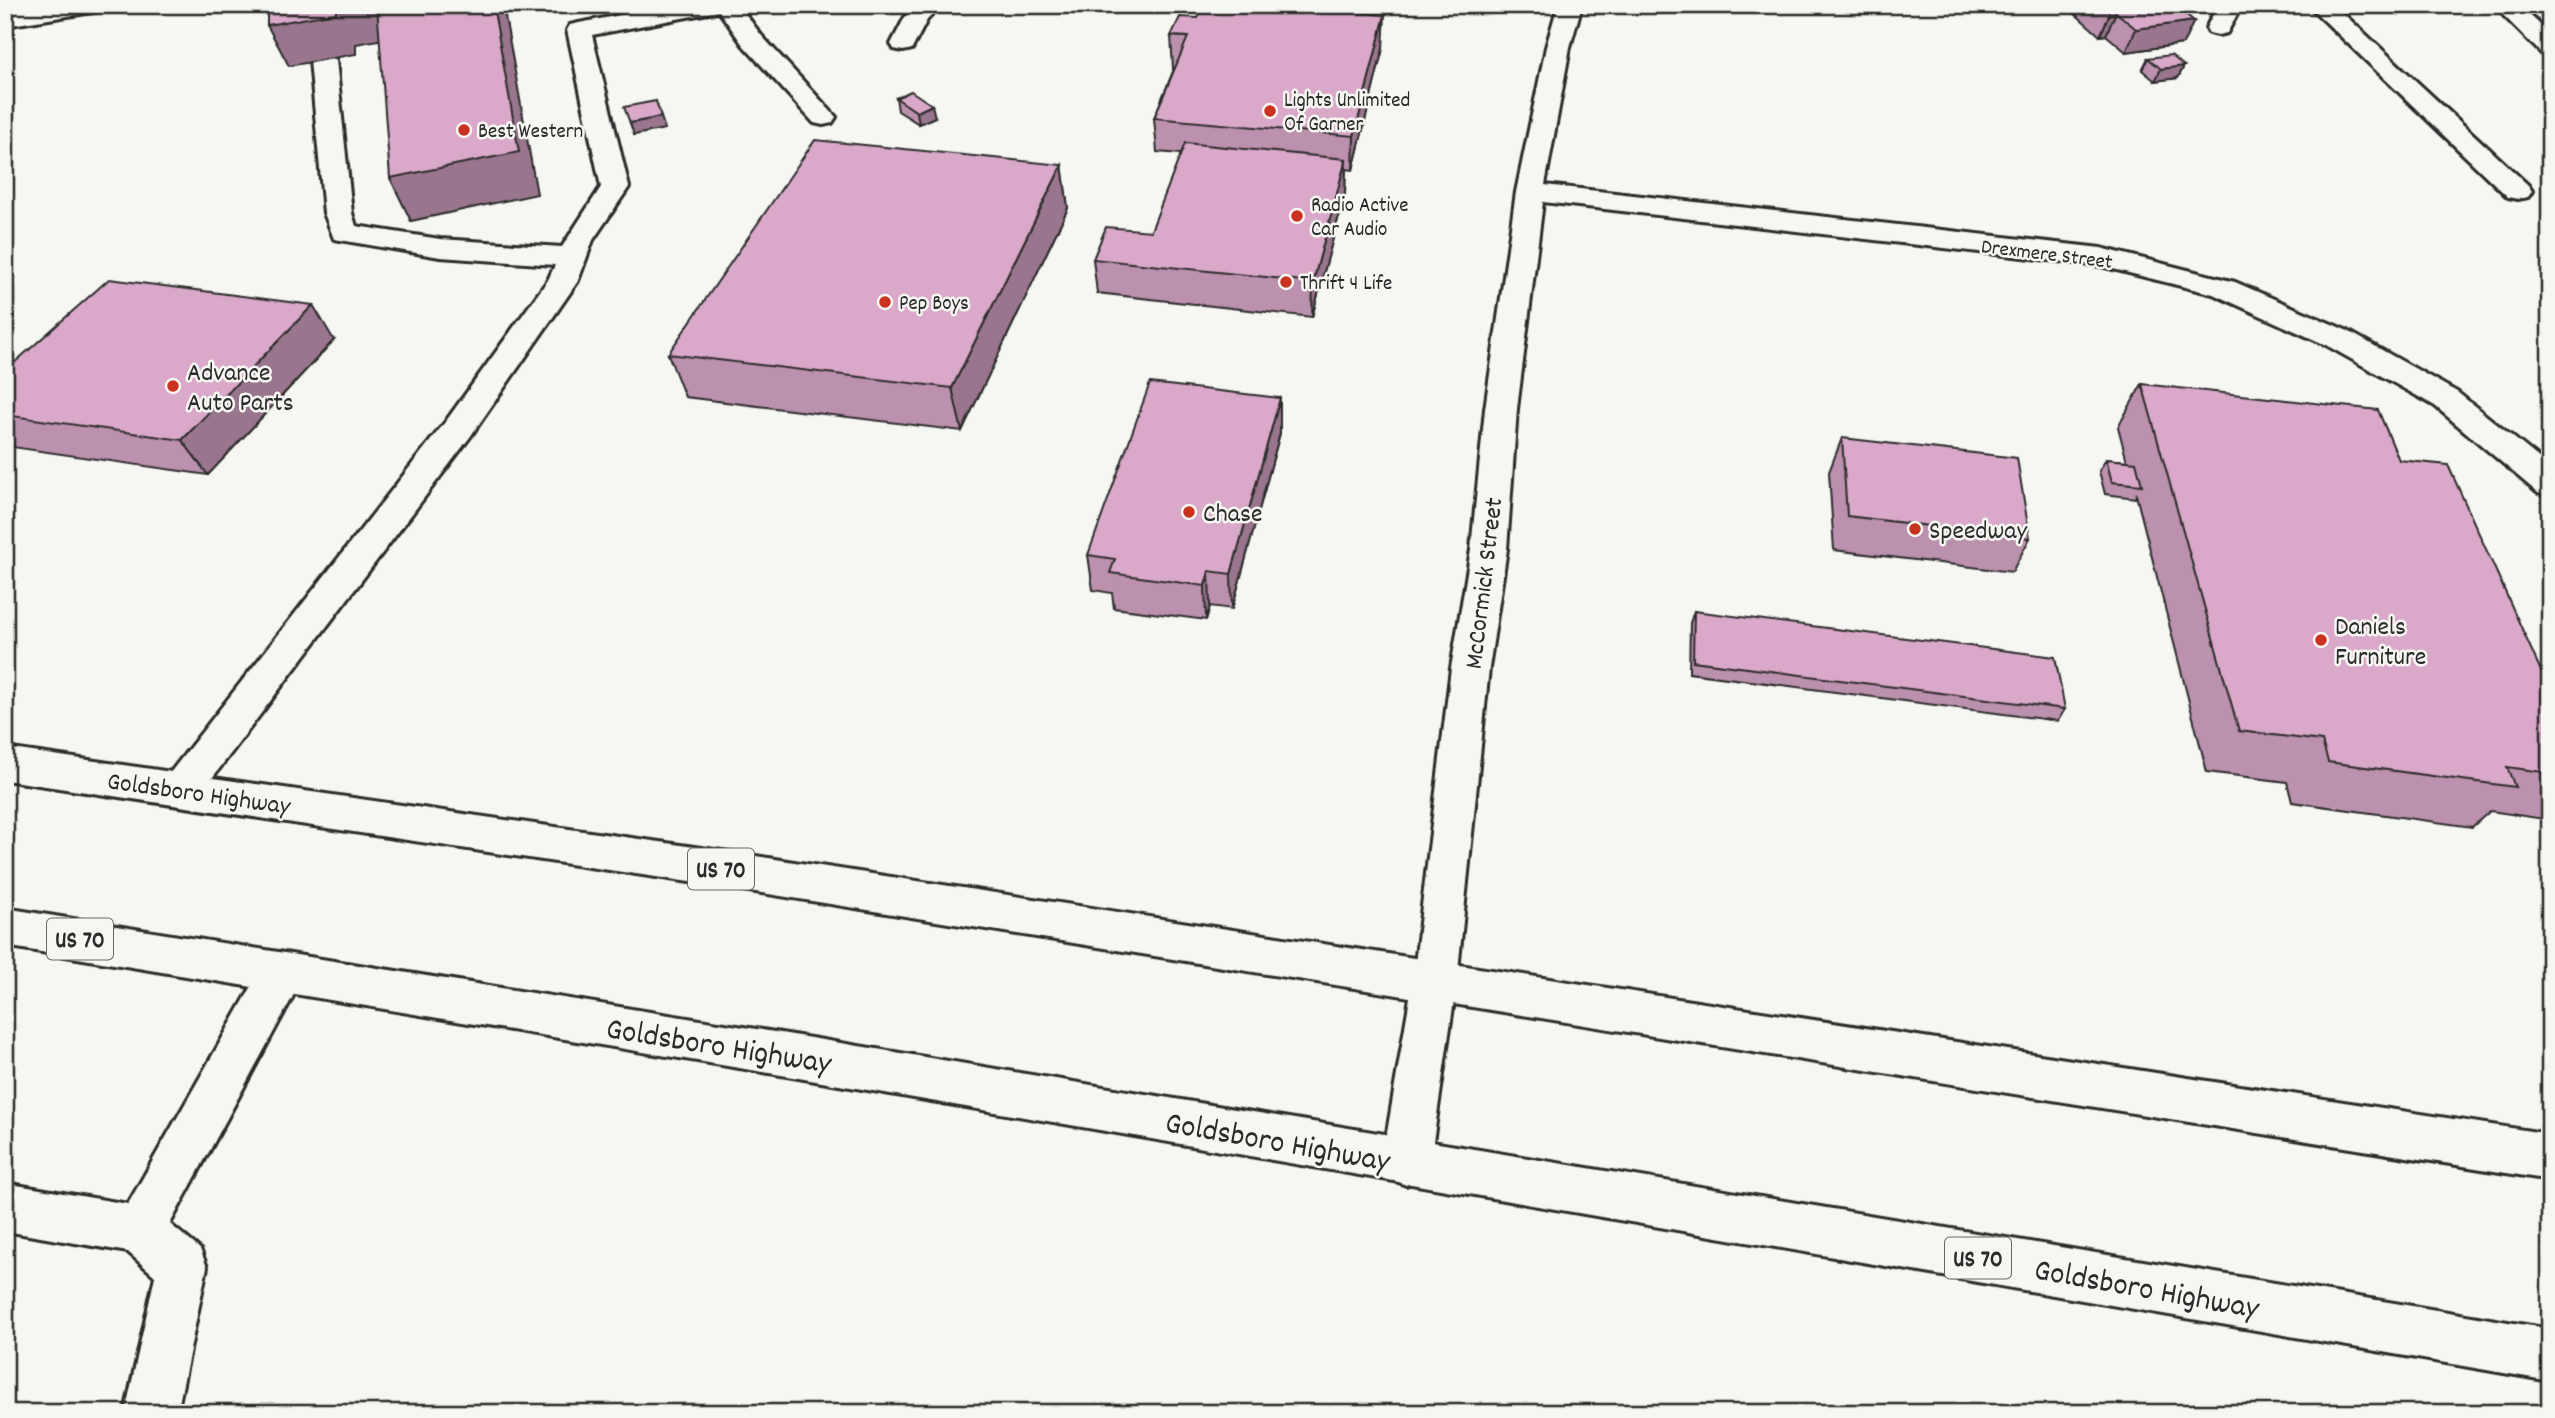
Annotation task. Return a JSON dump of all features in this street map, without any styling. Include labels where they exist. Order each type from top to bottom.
[{"type":"main road","points":[[5,19],[93,5]]},
{"type":"main road","points":[[180,790],[458,429],[563,281],[579,240],[615,187],[575,18],[714,5]]},
{"type":"main road","points":[[727,5],[752,40],[823,117]]},
{"type":"main road","points":[[903,44],[917,17],[930,5]]},
{"type":"main road","name":"McCormick Street","points":[[1406,1162],[1435,980],[1470,668],[1489,549],[1501,409],[1530,192],[1558,47],[1570,5]]},
{"type":"main road","points":[[2218,28],[2230,5]]},
{"type":"main road","points":[[2320,5],[2518,191]]},
{"type":"main road","points":[[2505,5],[2550,48]]},
{"type":"main road","points":[[323,60],[338,213],[344,233],[440,248],[573,257]]},
{"type":"main road","name":"Drexmere Street","points":[[1530,192],[2101,257],[2224,288],[2337,338],[2446,399],[2550,485]]},
{"type":"main road","points":[[2510,451],[2550,454]]},
{"type":"main road","name":"Goldsboro Highway","points":[[5,764],[716,868],[2550,1157]]},
{"type":"main road","name":"Goldsboro Highway","points":[[5,927],[2550,1355]]},
{"type":"main road","points":[[140,1230],[284,972]]},
{"type":"main road","points":[[5,1207],[140,1230],[182,1267],[150,1413]]},
{"type":"building","points":[[267,5],[336,5],[336,13],[267,25]]},
{"type":"building","name":"Best Western","points":[[377,5],[493,5],[519,152],[390,178]]},
{"type":"building","name":"Lights Unlimited Of Garner","points":[[1203,5],[1269,5],[1385,15],[1354,136],[1154,118],[1188,37],[1171,36],[1180,17],[1198,18]]},
{"type":"building","points":[[2101,5],[2175,5],[2194,21],[2136,29],[2116,12],[2110,13]]},
{"type":"building","points":[[2171,55],[2184,66],[2161,69],[2148,58]]},
{"type":"building","points":[[911,91],[932,105],[917,112],[896,98]]},
{"type":"building","points":[[656,101],[661,117],[630,123],[624,107]]},
{"type":"building","name":"Pep Boys","points":[[815,140],[1062,165],[952,388],[668,354]]},
{"type":"building","points":[[1185,143],[1346,159],[1313,282],[1093,259],[1106,227],[1151,231]]},
{"type":"building","points":[[109,279],[313,305],[182,440],[5,415],[5,371]]},
{"type":"building","name":"Chase","points":[[1150,383],[1280,398],[1231,574],[1209,571],[1205,586],[1110,573],[1115,559],[1088,555]]},
{"type":"building","name":"Daniels Furniture","points":[[2142,384],[2378,410],[2399,460],[2448,465],[2550,691],[2550,773],[2507,767],[2515,787],[2328,762],[2322,741],[2239,731]]},
{"type":"building","points":[[1842,438],[2017,458],[2030,538],[1847,516]]},
{"type":"building","points":[[2106,459],[2136,462],[2142,485],[2112,482]]},
{"type":"building","points":[[1694,611],[2055,657],[2065,709],[1693,661]]},
{"type":"place","name":"Lights Unlimited Of Garner","points":[[1270,111]]},
{"type":"place","name":"Best Western","points":[[464,130]]},
{"type":"place","name":"Radio Active Car Audio","points":[[1297,216]]},
{"type":"place","name":"Thrift 4 Life","points":[[1286,282]]},
{"type":"place","name":"Pep Boys","points":[[885,302]]},
{"type":"place","name":"Advance Auto Parts","points":[[173,386]]},
{"type":"place","name":"Chase","points":[[1189,512]]},
{"type":"place","name":"Speedway","points":[[1915,529]]},
{"type":"place","name":"Daniels Furniture","points":[[2321,640]]}]
